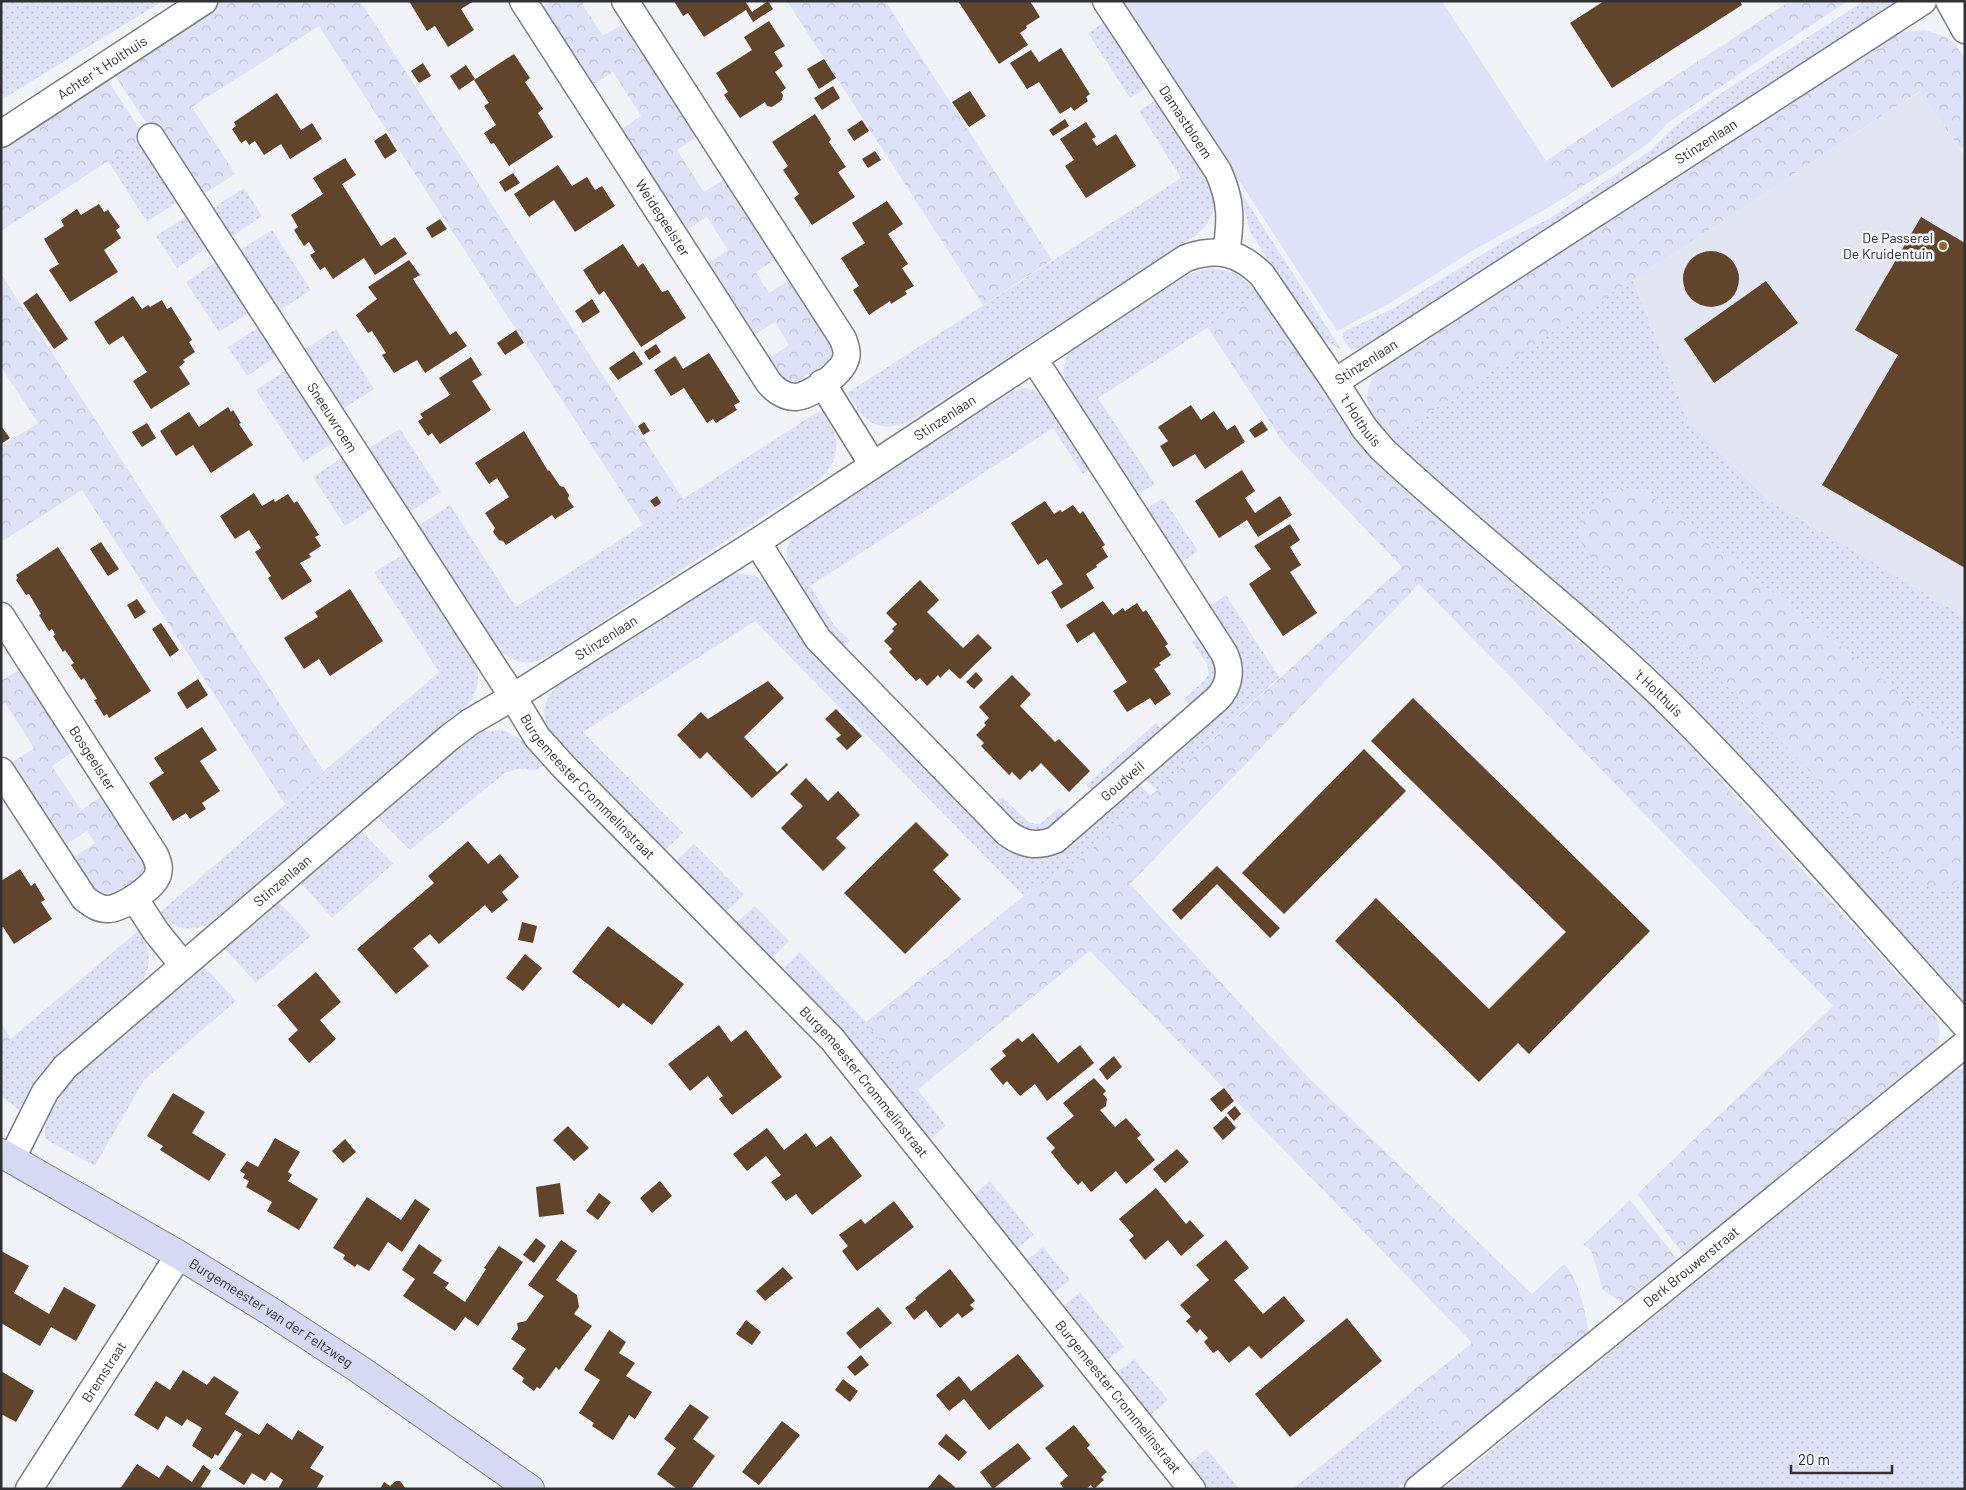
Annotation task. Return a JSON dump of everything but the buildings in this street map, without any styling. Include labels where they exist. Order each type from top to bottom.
[{"type":"street","name":"Achter 't Holthuis","points":[[1,134],[204,1]]},
{"type":"street","name":"Weidegeelster","points":[[523,1],[769,383],[776,391],[795,397],[805,394],[838,373],[844,366],[846,348],[843,339],[625,1]]},
{"type":"street","name":"Damastbloem","points":[[1106,1],[1218,171],[1226,187],[1231,216],[1226,254]]},
{"type":"street","name":"Stinzenlaan","points":[[7,1156],[55,1078],[76,1057],[450,737],[470,722],[757,542],[1186,258],[1208,252],[1226,254],[1246,261],[1262,275],[1335,382],[1923,1]]},
{"type":"street","points":[[1949,1],[1965,30]]},
{"type":"street","name":"Sneeuwroem","points":[[151,137],[513,696]]},
{"type":"street","name":"Goudveil","points":[[757,542],[818,639],[1008,833],[1021,842],[1028,844],[1041,844],[1055,840],[1217,699],[1225,689],[1229,671],[1224,653],[1034,359]]},
{"type":"street","name":"'t Holthuis","points":[[1335,382],[1365,429],[1382,449],[1602,642],[1684,719],[1732,768],[1965,1025]]},
{"type":"street","points":[[822,383],[873,465]]},
{"type":"street","name":"Bosgeelster","points":[[1,616],[155,855],[159,864],[156,881],[118,908],[100,908],[91,904],[84,898],[1,771]]},
{"type":"street","name":"Burgemeester Crommelinstraat","points":[[513,696],[530,727],[548,750],[814,1020],[851,1062],[1192,1489]]},
{"type":"street","points":[[134,898],[157,933],[183,965]]},
{"type":"street","name":"Derk Brouwerstraat","points":[[1418,1489],[1965,1044]]},
{"type":"street","name":"Burgemeester van der Feltzweg","points":[[7,1156],[180,1255],[362,1371],[530,1489]]},
{"type":"street","name":"Bremstraat","points":[[29,1489],[180,1255]]},
{"type":"shaded area","points":[[1921,91],[1965,157],[1965,617],[1768,500],[1689,422],[1632,278]]},
{"type":"green space","points":[[1,1],[163,1],[1,100]]},
{"type":"green space","points":[[219,1],[360,1],[683,499],[643,525],[319,26],[192,107],[235,174],[204,194],[163,131],[155,136],[112,71]]},
{"type":"green space","points":[[550,1],[585,1],[582,4],[603,36],[624,23],[697,137],[677,150],[704,192],[725,179],[776,259],[756,272],[769,293],[790,280],[832,344],[833,351],[830,361],[795,383],[790,383],[781,376],[769,358],[789,345],[775,322],[754,335],[708,263],[728,250],[707,217],[686,230],[621,129],[641,116],[613,72],[592,85],[542,7]]},
{"type":"green space","points":[[787,1],[885,1],[1052,260],[983,305]]},
{"type":"green space","points":[[1122,1],[1442,1],[1569,194],[1472,251],[1390,303],[1337,331]]},
{"type":"green space","points":[[1790,1],[1848,1],[1669,122],[1651,141],[1619,164],[1472,251],[1526,174]]},
{"type":"green space","points":[[1864,1],[1899,1],[1372,344],[1351,350],[1342,337],[1343,333],[1347,330],[1394,308],[1508,239],[1549,219],[1650,151],[1674,127],[1720,94]]},
{"type":"green space","points":[[1106,21],[1148,87],[1130,98],[1088,33]]},
{"type":"green space","points":[[1925,30],[1943,36],[1954,43],[1965,59],[1965,146],[1960,149],[1920,91],[1389,439],[1376,422],[1368,405],[1367,396],[1373,378],[1380,368],[1890,38],[1901,32]]},
{"type":"green space","points":[[105,76],[145,137],[1,231],[1,143]]},
{"type":"green space","points":[[1156,100],[1207,176],[1214,195],[1214,207],[1205,227],[1196,235],[910,421],[889,427],[880,426],[866,418],[847,393],[1181,178],[1139,111]]},
{"type":"green space","points":[[145,137],[141,145],[177,202],[147,222],[108,161]]},
{"type":"green space","points":[[244,188],[262,216],[231,237],[213,208]]},
{"type":"green space","points":[[1239,189],[1341,349],[1322,340],[1315,332],[1250,232]]},
{"type":"green space","points":[[187,216],[207,248],[177,268],[156,236]]},
{"type":"green space","points":[[272,230],[311,290],[279,311],[240,250]]},
{"type":"green space","points":[[216,262],[249,313],[219,332],[186,282]]},
{"type":"green space","points":[[1209,268],[1232,272],[1248,283],[1258,295],[1098,398],[1155,484],[1136,495],[1065,383],[1064,371],[1066,360],[1069,352],[1189,274]]},
{"type":"green space","points":[[1,274],[324,772],[285,804],[82,490],[1,542],[1,446],[38,423],[1,367]]},
{"type":"green space","points":[[1632,278],[1689,422],[1768,500],[1965,617],[1965,745],[1645,491],[1621,488],[1608,494],[1580,521],[1590,557],[1709,668],[1962,877],[1965,871],[1965,1009],[1389,439]]},
{"type":"green space","points":[[1258,295],[1375,463],[1660,713],[1937,1018],[1939,1026],[1939,1038],[1935,1050],[1684,1255],[1637,1194],[1833,1006],[1419,584],[1130,884],[1309,1078],[1532,1294],[1564,1264],[1574,1278],[1581,1296],[1589,1332],[1454,1442],[1410,1393],[1472,1343],[1090,951],[917,1090],[866,1022],[1024,896],[1080,860],[1402,567],[1285,445],[1207,327]]},
{"type":"green space","points":[[259,327],[277,356],[247,376],[228,347]]},
{"type":"green space","points":[[336,329],[374,389],[343,409],[304,350]]},
{"type":"green space","points":[[286,370],[333,443],[303,462],[256,390]]},
{"type":"green space","points":[[1024,388],[1033,390],[1044,397],[1091,469],[1083,474],[1053,428],[810,586],[834,625],[850,641],[843,647],[826,631],[788,568],[787,549],[793,534],[800,526],[1008,391]]},
{"type":"green space","points":[[819,411],[832,428],[836,437],[836,446],[832,464],[818,481],[552,654],[536,661],[522,662],[515,660],[495,646],[418,526],[450,505],[516,607]]},
{"type":"green space","points":[[400,429],[441,492],[410,512],[369,448]]},
{"type":"green space","points":[[343,457],[375,507],[345,526],[313,477]]},
{"type":"green space","points":[[1621,488],[1645,491],[1965,745],[1965,871],[1962,877],[1944,893],[1917,881],[1709,668],[1590,557],[1580,541],[1580,521],[1608,494]]},
{"type":"green space","points":[[1163,498],[1198,551],[1181,563],[1146,509]]},
{"type":"green space","points":[[404,554],[476,663],[477,684],[469,703],[209,924],[188,929],[170,923],[159,913],[439,672],[374,572]]},
{"type":"green space","points":[[737,573],[756,576],[771,589],[1010,849],[1138,784],[1151,796],[1080,860],[1024,896],[755,621],[583,732],[683,833],[664,851],[552,736],[546,722],[544,709],[548,697],[558,685],[719,579],[728,574]]},
{"type":"green space","points":[[1226,595],[1279,677],[1157,790],[1145,779],[1225,707],[1209,607]]},
{"type":"green space","points":[[1200,637],[1213,659],[1216,675],[1209,689],[1190,707],[1184,699],[1209,674],[1207,664],[1192,642]]},
{"type":"green space","points":[[19,670],[73,752],[52,766],[81,810],[102,796],[143,859],[143,871],[136,880],[124,888],[105,893],[100,892],[93,886],[75,856],[95,843],[87,831],[67,844],[13,762],[34,748],[5,703],[1,705],[1,681]]},
{"type":"green space","points":[[1156,723],[1163,731],[1093,792],[1086,785]]},
{"type":"green space","points":[[504,730],[521,740],[544,763],[537,770],[517,769],[505,773],[410,850],[378,818],[476,734],[485,731]]},
{"type":"green space","points":[[1002,797],[1030,823],[1040,824],[1059,808],[1066,816],[1045,830],[1028,830],[1012,820],[995,803]]},
{"type":"green space","points":[[362,832],[393,864],[332,918],[301,883]]},
{"type":"green space","points":[[694,844],[744,895],[725,913],[676,861]]},
{"type":"green space","points":[[279,902],[311,936],[256,983],[225,949]]},
{"type":"green space","points":[[755,906],[789,941],[771,959],[736,923]]},
{"type":"green space","points":[[138,931],[146,944],[149,955],[148,967],[143,981],[51,1060],[35,1080],[19,1110],[1,1096],[1,1047]]},
{"type":"green space","points":[[800,952],[866,1022],[946,1126],[928,1141],[848,1041],[782,970]]},
{"type":"green space","points":[[204,966],[236,1001],[144,1080],[95,1166],[45,1139],[45,1127],[48,1118],[70,1081]]},
{"type":"green space","points":[[1,1023],[11,1039],[1,1047]]},
{"type":"green space","points":[[1965,1068],[1965,1489],[1444,1489],[1943,1079],[1959,1069]]},
{"type":"green space","points":[[990,1181],[1034,1235],[1015,1250],[972,1196]]},
{"type":"green space","points":[[1630,1200],[1678,1260],[1624,1304],[1603,1290],[1591,1250],[1583,1245]]},
{"type":"green space","points":[[1043,1247],[1070,1280],[1052,1295],[1025,1262]]},
{"type":"green space","points":[[1080,1292],[1124,1347],[1105,1362],[1062,1307]]},
{"type":"green space","points":[[1134,1359],[1168,1400],[1149,1416],[1115,1374]]},
{"type":"green space","points":[[1410,1393],[1454,1442],[1396,1489],[1293,1489]]},
{"type":"green space","points":[[1207,1449],[1239,1489],[1207,1489],[1188,1465]]},
{"type":"place","name":"De Passerel De Kruidentuin","points":[[1943,246]]}]
